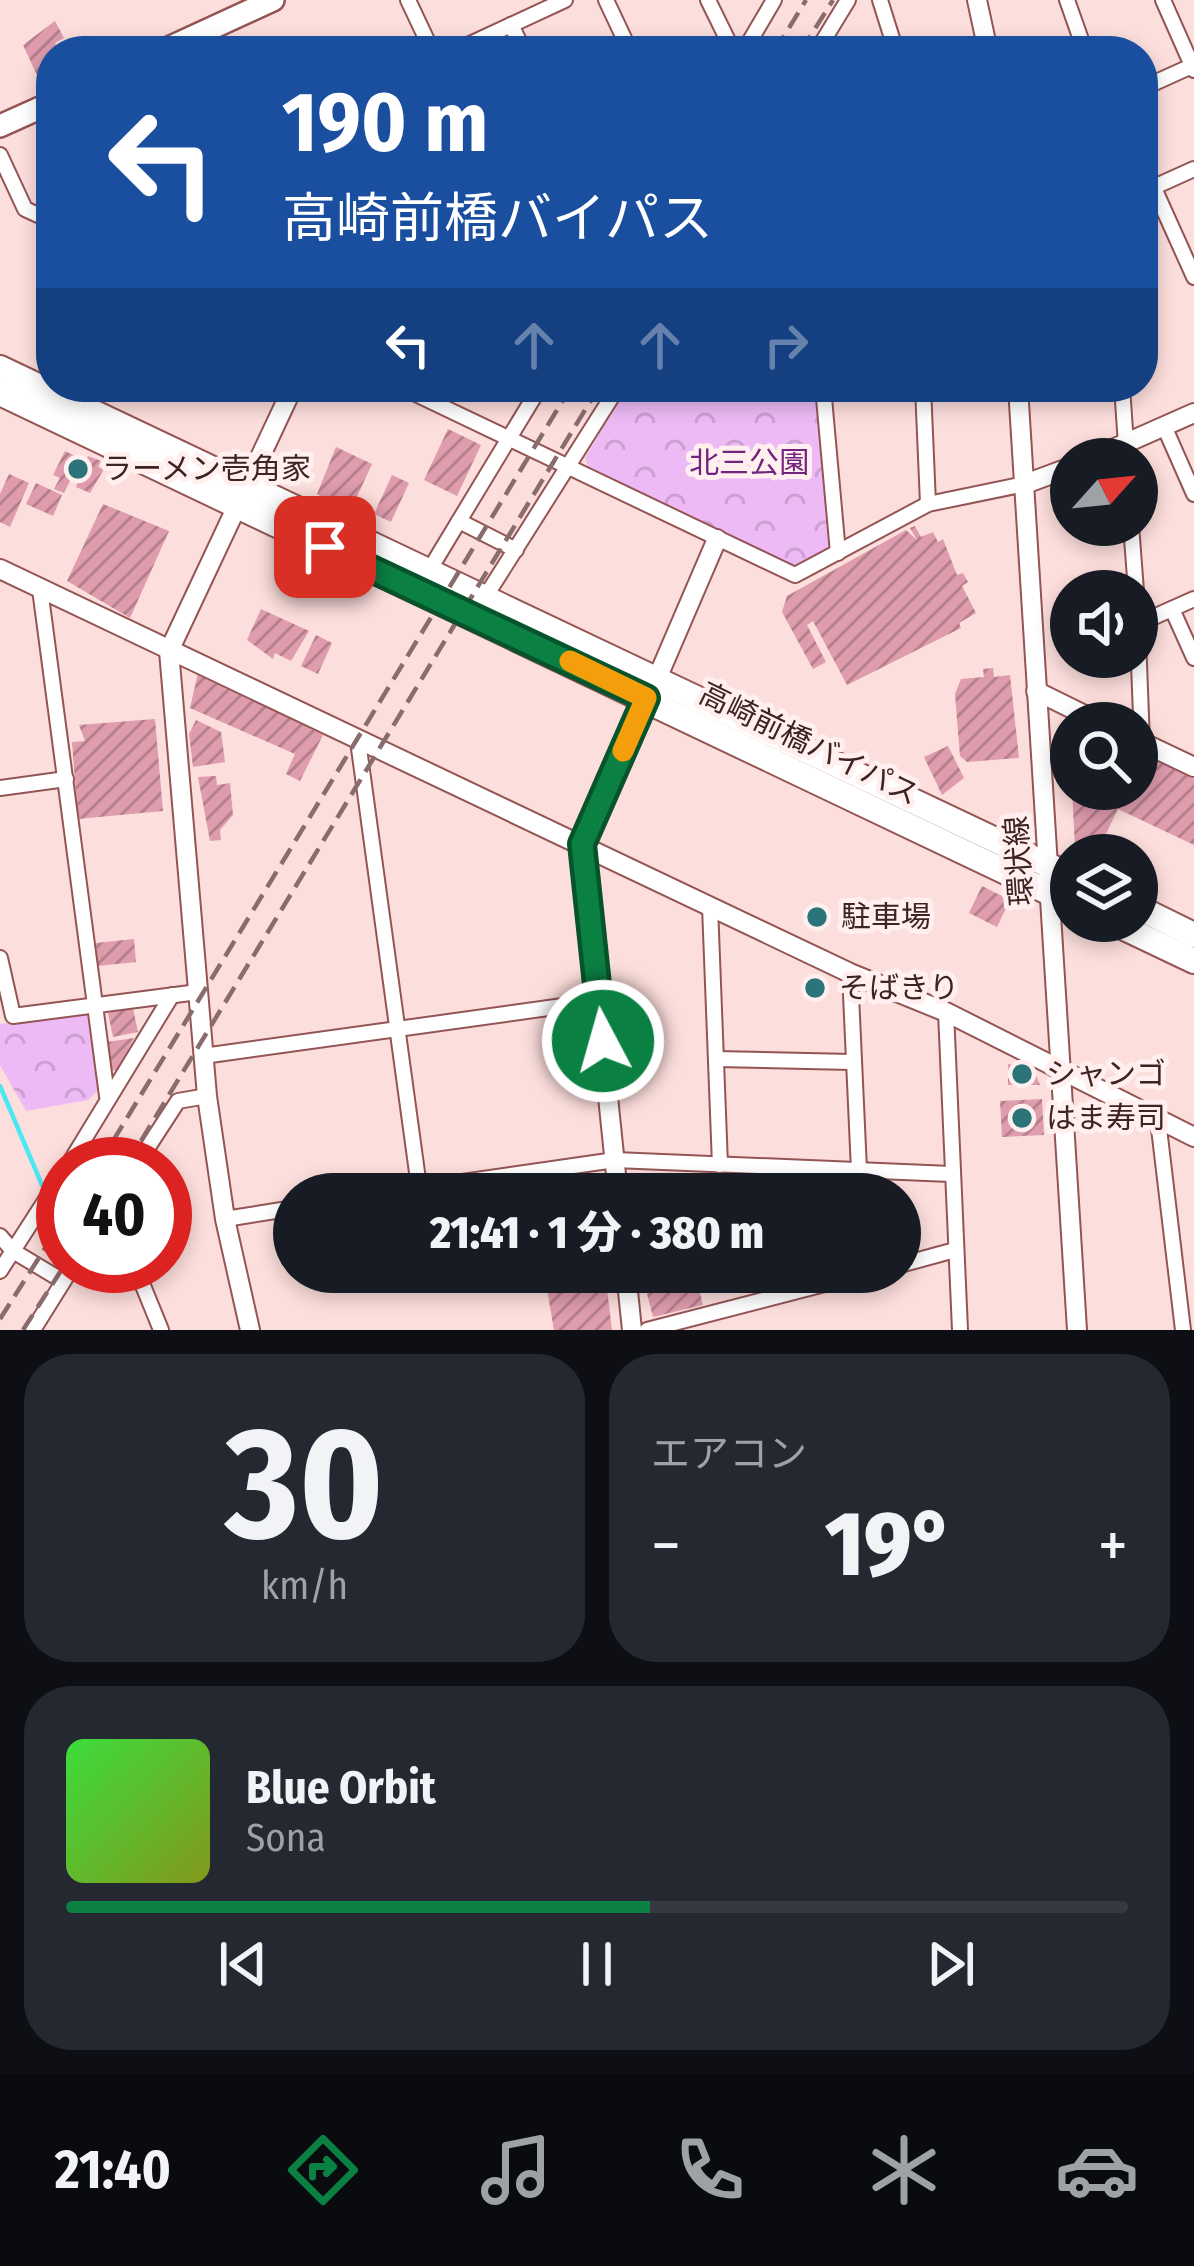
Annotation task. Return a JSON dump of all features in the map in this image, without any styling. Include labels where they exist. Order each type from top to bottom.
[{"type":"highway","name":"高崎前橋バイパス","points":[[0,368],[36,387]]},
{"type":"highway","name":"高崎前橋バイパス","points":[[0,393],[241,496],[430,569],[651,690],[1050,893]]},
{"type":"highway","name":"高崎前橋バイパス","points":[[64,402],[241,496],[651,690],[1050,866]]},
{"type":"highway","points":[[1158,917],[1194,934]]},
{"type":"highway","points":[[1154,942],[1194,961]]},
{"type":"main road","points":[[212,36],[274,0]]},
{"type":"main road","points":[[0,126],[36,110]]},
{"type":"street","points":[[408,0],[425,36]]},
{"type":"street","points":[[488,36],[565,0]]},
{"type":"street","points":[[607,0],[623,36]]},
{"type":"street","points":[[708,0],[726,36]]},
{"type":"street","points":[[752,36],[774,0]]},
{"type":"street","points":[[827,36],[848,0]]},
{"type":"street","points":[[880,0],[891,36]]},
{"type":"street","points":[[977,0],[985,36]]},
{"type":"street","points":[[1067,0],[1080,36]]},
{"type":"street","points":[[1158,82],[1194,67],[1163,0]]},
{"type":"street","points":[[512,25],[517,36]]},
{"type":"street","points":[[0,155],[25,209],[36,214]]},
{"type":"street","points":[[1158,185],[1194,169]]},
{"type":"street","points":[[1158,209],[1194,277]]},
{"type":"street","points":[[250,1330],[225,1219],[207,1096],[170,651],[286,402]]},
{"type":"street","points":[[435,402],[795,575],[928,504],[1050,475]]},
{"type":"street","points":[[430,569],[531,402]]},
{"type":"street","points":[[484,599],[609,402]]},
{"type":"street","points":[[824,402],[838,553]]},
{"type":"street","points":[[924,402],[928,504]]},
{"type":"street","name":"環状線","points":[[1019,402],[1036,691],[1055,834]]},
{"type":"street","points":[[1123,402],[1125,438]]},
{"type":"street","points":[[1146,438],[1194,413]]},
{"type":"street","points":[[1164,426],[1194,494]]},
{"type":"street","points":[[459,521],[516,550]]},
{"type":"street","points":[[616,1173],[582,844],[717,539]]},
{"type":"street","points":[[0,569],[850,973],[946,1012],[1194,1137]]},
{"type":"street","points":[[40,589],[107,1096]]},
{"type":"street","points":[[1158,615],[1194,599]]},
{"type":"street","points":[[1172,609],[1194,658]]},
{"type":"street","points":[[1036,691],[1058,702]]},
{"type":"street","points":[[358,741],[417,1173]]},
{"type":"street","points":[[1158,750],[1194,767]]},
{"type":"street","points":[[0,788],[65,779]]},
{"type":"street","points":[[710,906],[720,1165]]},
{"type":"street","name":"環状線","points":[[1060,942],[1059,1068],[1077,1330]]},
{"type":"street","points":[[0,958],[7,1017],[198,992]]},
{"type":"street","points":[[850,973],[859,1170]]},
{"type":"street","points":[[86,1137],[172,995]]},
{"type":"street","points":[[203,1056],[598,1001]]},
{"type":"street","points":[[946,1012],[960,1330]]},
{"type":"street","points":[[716,1059],[852,1062]]},
{"type":"street","points":[[155,1137],[178,1101],[207,1096]]},
{"type":"street","points":[[1158,1120],[1186,1289],[1184,1330]]},
{"type":"street","points":[[521,1173],[615,1160],[951,1174]]},
{"type":"street","points":[[225,1219],[273,1211]]},
{"type":"street","points":[[0,1271],[36,1217]]},
{"type":"street","points":[[0,1236],[36,1265]]},
{"type":"street","points":[[921,1259],[956,1250]]},
{"type":"street","points":[[32,1330],[55,1293]]},
{"type":"street","points":[[146,1293],[161,1330]]},
{"type":"street","points":[[628,1293],[632,1330]]},
{"type":"street","points":[[646,1330],[790,1293]]},
{"type":"green space","name":"北三公園","points":[[618,402],[818,402],[832,547],[810,563],[783,563],[588,466],[585,458]]},
{"type":"green space","points":[[87,1012],[98,1090],[88,1100],[26,1111],[0,1065],[0,1024]]},
{"type":"building","points":[[55,21],[63,36],[36,36],[36,73],[23,45]]},
{"type":"building","points":[[448,429],[481,445],[457,496],[424,480]]},
{"type":"building","points":[[336,447],[372,464],[349,514],[317,494]]},
{"type":"building","points":[[65,451],[81,459],[64,493],[54,489],[60,478],[53,475]]},
{"type":"building","points":[[88,456],[101,461],[98,467],[104,469],[90,493],[76,487]]},
{"type":"building","points":[[9,474],[29,483],[10,527],[0,522],[0,494]]},
{"type":"building","points":[[392,475],[409,483],[391,522],[374,514]]},
{"type":"building","points":[[36,483],[62,495],[53,516],[26,504]]},
{"type":"building","points":[[103,504],[169,531],[130,618],[67,581]]},
{"type":"building","points":[[915,526],[921,537],[933,532],[938,542],[943,539],[957,575],[963,573],[968,582],[962,586],[976,613],[959,623],[961,628],[847,685],[813,621],[807,625],[826,662],[813,669],[782,612],[787,596],[906,530],[917,540],[910,528]]},
{"type":"building","points":[[261,609],[309,631],[291,661],[275,653],[273,659],[247,640]]},
{"type":"building","points":[[316,635],[332,643],[318,674],[301,666]]},
{"type":"building","points":[[993,668],[994,677],[1010,675],[1019,758],[967,762],[960,756],[955,694],[961,679],[984,677],[983,669]]},
{"type":"building","points":[[198,673],[323,735],[300,781],[286,774],[295,754],[190,708]]},
{"type":"building","points":[[155,719],[163,811],[78,819],[72,742],[85,741],[79,725]]},
{"type":"building","points":[[196,720],[221,732],[225,762],[193,767],[189,734]]},
{"type":"building","points":[[948,746],[964,778],[942,795],[924,757]]},
{"type":"building","points":[[1158,762],[1194,779],[1194,845],[1120,810],[1158,810]]},
{"type":"building","points":[[216,776],[217,785],[230,783],[233,815],[220,830],[221,840],[210,841],[198,777]]},
{"type":"building","points":[[1073,810],[1118,810],[1106,834],[1074,834]]},
{"type":"building","points":[[982,886],[1010,900],[997,927],[969,913]]},
{"type":"building","points":[[134,939],[136,962],[98,966],[96,943]]},
{"type":"building","points":[[133,1008],[138,1032],[113,1037],[108,1013]]},
{"type":"building","points":[[134,1038],[117,1071],[112,1070],[107,1042]]},
{"type":"building","name":"シャンゴ","points":[[1008,1064],[1033,1068],[1040,1085],[1008,1085]]},
{"type":"building","name":"はま寿司","points":[[1042,1099],[1044,1135],[1002,1137],[1000,1101]]},
{"type":"building","points":[[548,1293],[608,1293],[612,1330],[554,1330]]},
{"type":"building","points":[[647,1293],[700,1293],[703,1305],[653,1317]]},
{"type":"waterway","points":[[0,1086],[36,1171]]},
{"type":"railway","points":[[784,36],[806,0]]},
{"type":"railway","points":[[810,36],[833,0]]},
{"type":"railway","points":[[115,1137],[562,402]]},
{"type":"railway","points":[[143,1137],[590,402]]},
{"type":"railway","points":[[0,1319],[36,1262]]},
{"type":"railway","points":[[23,1330],[47,1293]]},
{"type":"slow traffic","points":[[570,661],[646,698],[623,751]]},
{"type":"place","name":"ラーメン壱角家","points":[[78,469]]},
{"type":"place","name":"駐車場","points":[[817,917]]},
{"type":"place","name":"そばきり","points":[[815,988]]},
{"type":"place","name":"シャンゴ","points":[[1022,1074]]},
{"type":"place","name":"はま寿司","points":[[1022,1118]]},
{"type":"route","points":[[325,547],[646,698],[582,844],[603,1041]]}]
